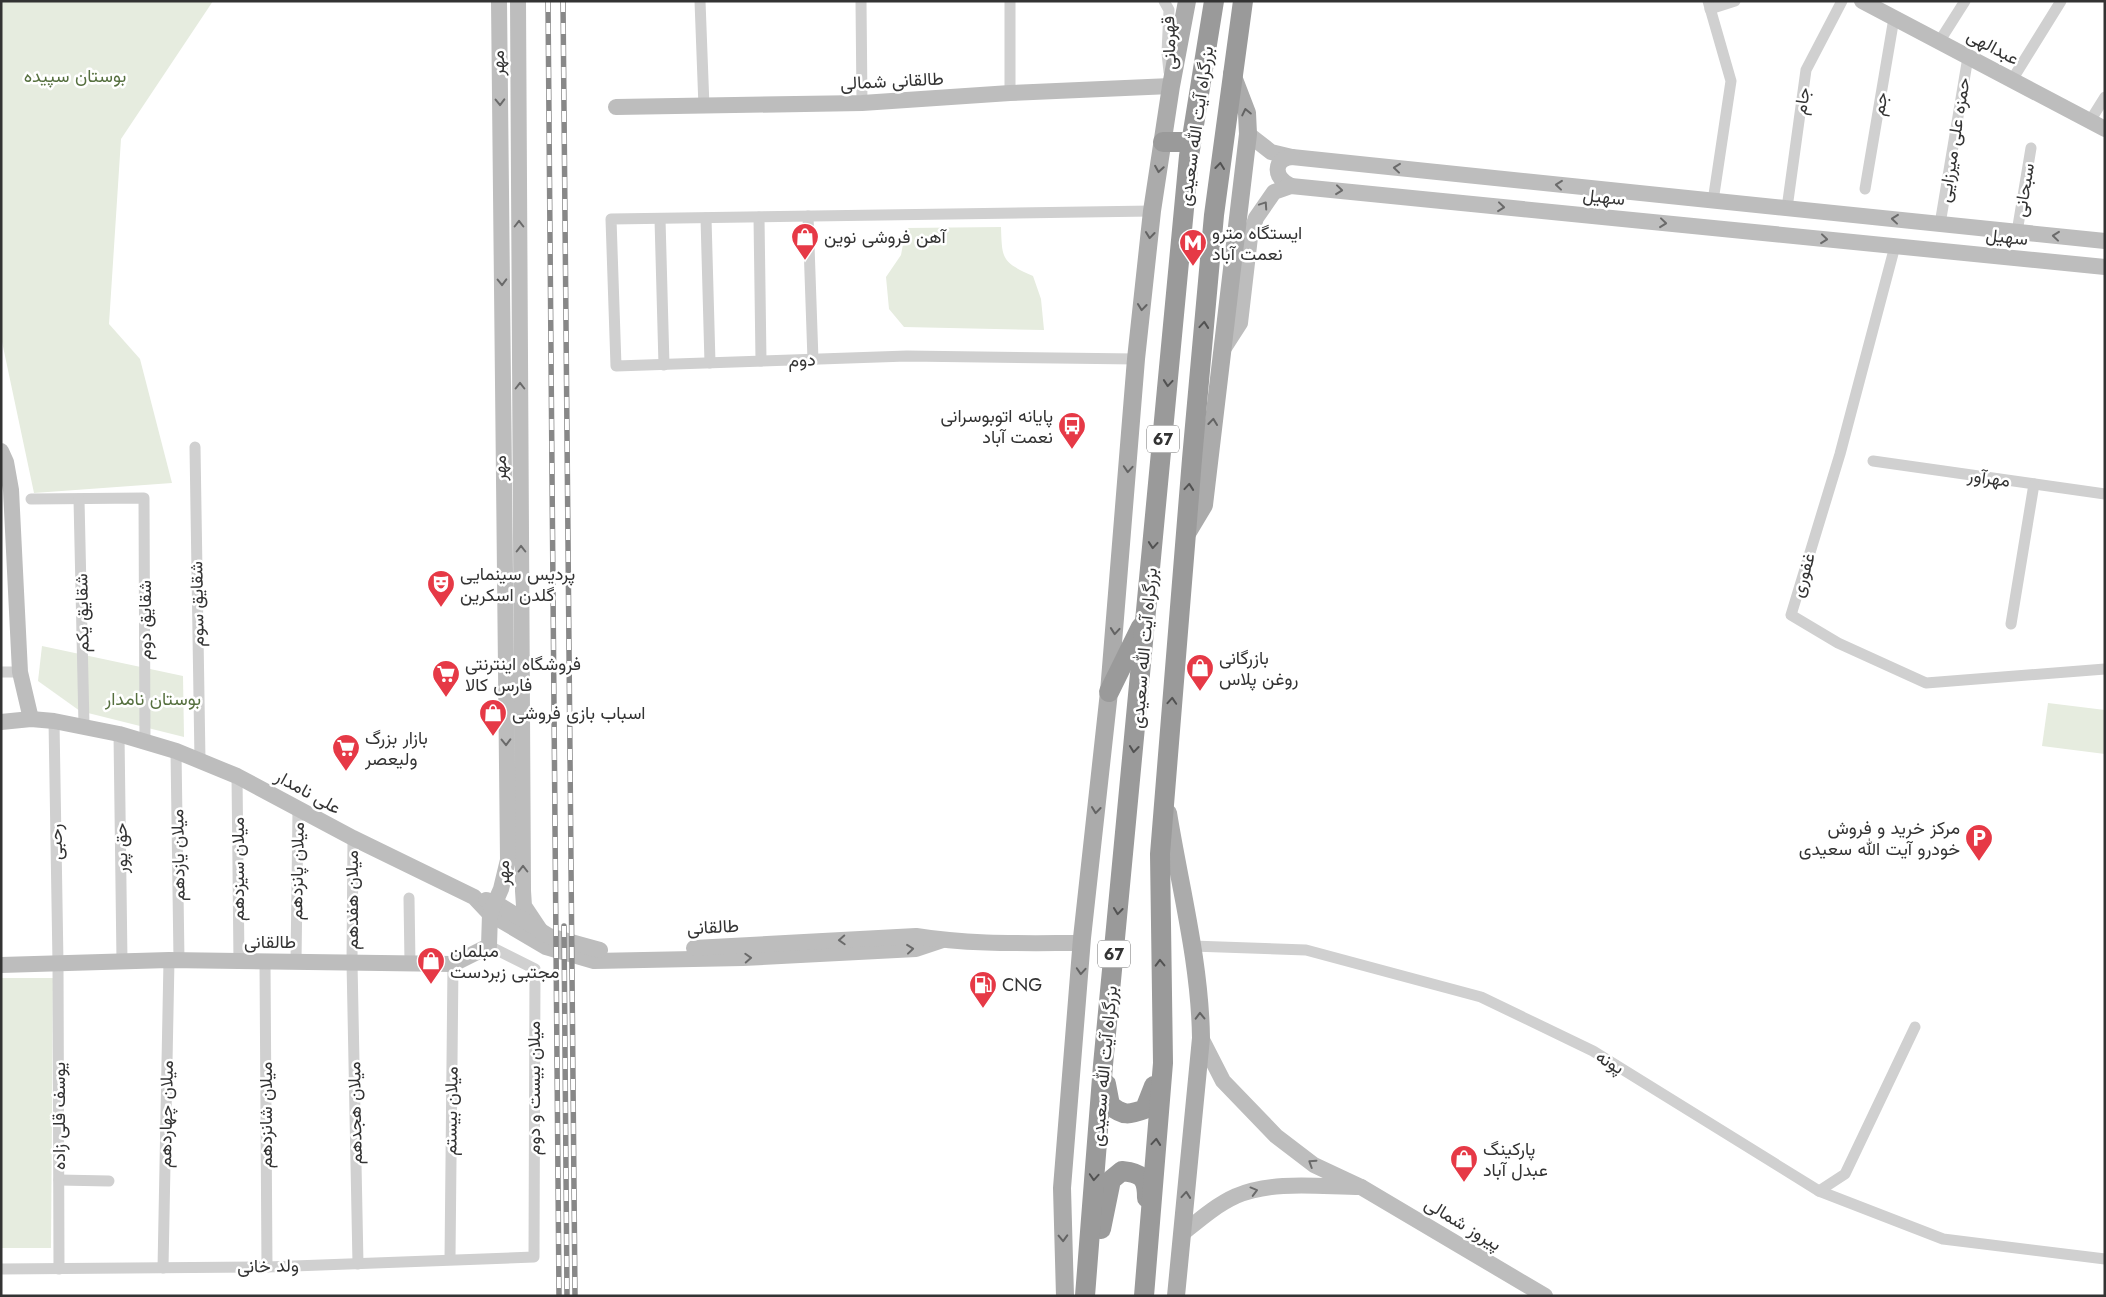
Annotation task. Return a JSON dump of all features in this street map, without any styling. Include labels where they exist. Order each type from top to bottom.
[{"type":"highway","name":"بزرگراه آیت الله سعیدی","points":[[1086,1296],[1103,1064],[1191,142],[1214,1]]},
{"type":"highway","name":"بزرگراه آیت الله سعیدی","points":[[1145,1287],[1163,1063],[1160,854],[1185,536],[1214,215],[1243,1]]},
{"type":"highway","points":[[1163,142],[1191,142]]},
{"type":"highway","points":[[1110,692],[1147,614]]},
{"type":"highway","points":[[1103,1064],[1110,1105],[1120,1113],[1133,1114],[1145,1109],[1163,1063]]},
{"type":"highway","points":[[1086,1296],[1112,1180],[1122,1171],[1140,1175],[1147,1185],[1145,1287]]},
{"type":"main road","points":[[1065,1296],[1062,1188],[1082,943],[1110,692],[1136,359],[1152,211],[1171,86],[1187,1]]},
{"type":"main road","points":[[1185,536],[1204,505],[1220,354],[1248,134],[1247,112],[1232,73]]},
{"type":"main road","points":[[1165,794],[1192,946],[1200,1009],[1201,1038],[1176,1296]]},
{"type":"street","name":"مهر","points":[[499,1],[501,257],[523,891],[524,906],[540,930]]},
{"type":"street","name":"مهر","points":[[495,902],[508,860],[519,255],[518,1]]},
{"type":"street","points":[[700,1],[704,107]]},
{"type":"street","points":[[861,1],[862,103]]},
{"type":"street","points":[[1010,1],[1010,93]]},
{"type":"street","name":"قهرمانی","points":[[1164,1],[1169,10],[1167,54],[1171,86]]},
{"type":"street","points":[[1713,201],[1731,81],[1709,5],[1735,1]]},
{"type":"street","name":"جام","points":[[1787,208],[1806,70],[1842,1]]},
{"type":"street","name":"عبدالهی","points":[[1862,1],[2105,129]]},
{"type":"street","points":[[1939,42],[1964,1]]},
{"type":"street","points":[[2012,80],[2060,1]]},
{"type":"street","name":"جم","points":[[1865,189],[1894,18]]},
{"type":"street","name":"حمزه علی میرزایی","points":[[1940,224],[1968,57]]},
{"type":"street","name":"طالقانی شمالی","points":[[616,108],[862,103],[1010,93],[1171,86]]},
{"type":"street","points":[[2090,121],[2105,97]]},
{"type":"street","name":"سهیل","points":[[1248,134],[1270,152],[1292,157],[2105,241]]},
{"type":"street","name":"سبحانی","points":[[2017,232],[2031,148]]},
{"type":"street","points":[[1291,186],[1282,182],[1278,175],[1278,166],[1283,160],[1292,157]]},
{"type":"street","points":[[1220,354],[1240,322],[1250,237],[1256,218],[1274,192],[1291,186]]},
{"type":"street","name":"سهیل","points":[[1291,186],[2105,267]]},
{"type":"street","points":[[664,365],[660,218],[1152,211]]},
{"type":"street","points":[[808,216],[813,360]]},
{"type":"street","points":[[759,217],[761,361]]},
{"type":"street","name":"دوم","points":[[660,218],[611,219],[616,366],[907,356],[1136,359]]},
{"type":"street","points":[[706,218],[710,363]]},
{"type":"street","name":"غفوری","points":[[1895,246],[1840,454],[1791,615],[1838,643],[1926,684],[2105,668]]},
{"type":"street","points":[[501,257],[519,255]]},
{"type":"street","name":"شقایق سوم","points":[[195,447],[200,760]]},
{"type":"street","points":[[1,451],[6,462],[10,490],[20,672],[31,719]]},
{"type":"street","name":"مهرآور","points":[[1873,461],[2105,494]]},
{"type":"street","points":[[2011,624],[2034,484]]},
{"type":"street","name":"شقایق دوم","points":[[79,499],[144,498],[145,742]]},
{"type":"street","points":[[32,499],[79,499]]},
{"type":"street","name":"شقایق یکم","points":[[79,499],[84,726]]},
{"type":"street","points":[[1,672],[20,672]]},
{"type":"street","name":"علی نامدار","points":[[1,722],[31,719],[54,721],[119,734],[176,751],[237,776],[353,838],[474,897]]},
{"type":"street","name":"رحبی","points":[[54,721],[58,963]]},
{"type":"street","name":"حق پور","points":[[119,734],[122,961]]},
{"type":"street","name":"میلان یازدهم","points":[[174,960],[176,751]]},
{"type":"street","name":"میلان سیزدهم","points":[[237,776],[239,962]]},
{"type":"street","name":"میلان پانزدهم","points":[[296,962],[298,809]]},
{"type":"street","name":"میلان هفدهم","points":[[352,962],[353,838]]},
{"type":"street","points":[[489,946],[495,902],[503,897],[510,902],[515,902],[520,898],[523,891]]},
{"type":"street","name":"طالقانی","points":[[474,897],[495,902],[549,936],[595,950],[623,951],[739,946],[916,936],[943,940],[1082,943]]},
{"type":"street","points":[[409,898],[410,963]]},
{"type":"street","name":"طالقانی","points":[[495,902],[546,947],[594,961],[743,958],[916,949],[943,940]]},
{"type":"street","name":"طالقانی","points":[[1,965],[174,960],[453,964],[489,946]]},
{"type":"street","name":"میلان بیست و دوم","points":[[489,946],[534,969],[534,1257]]},
{"type":"street","name":"پونه","points":[[1192,946],[1306,950],[1481,997],[1593,1051],[1819,1191],[1943,1239],[2105,1259]]},
{"type":"street","name":"میلان چهاردهم","points":[[163,1268],[174,960]]},
{"type":"street","name":"میلان شانزدهم","points":[[264,962],[267,1267]]},
{"type":"street","name":"میلان هجدهم","points":[[352,962],[358,1264]]},
{"type":"street","name":"یوسف قلی زاده","points":[[58,963],[58,1269]]},
{"type":"street","name":"میلان بیستم","points":[[450,1259],[453,964]]},
{"type":"street","points":[[1819,1191],[1845,1174],[1915,1027]]},
{"type":"street","name":"پیروز شمالی","points":[[1201,1038],[1223,1081],[1276,1136],[1314,1165],[1361,1187],[1545,1296]]},
{"type":"street","points":[[59,1180],[109,1181]]},
{"type":"street","points":[[1183,1233],[1209,1212],[1236,1196],[1263,1189],[1288,1186],[1361,1187]]},
{"type":"street","name":"ولد خانی","points":[[1,1269],[267,1267],[534,1257]]},
{"type":"green space","name":"بوستان سپیده","points":[[1,1],[213,1],[121,139],[109,324],[140,359],[172,483],[34,493],[1,337]]},
{"type":"green space","points":[[1001,227],[1002,247],[1006,259],[1015,267],[1033,276],[1041,299],[1044,330],[904,327],[889,309],[886,277],[901,255],[906,228]]},
{"type":"green space","name":"بوستان نامدار","points":[[42,646],[183,676],[184,737],[80,711],[38,681]]},
{"type":"green space","points":[[2048,703],[2105,710],[2105,754],[2042,746]]},
{"type":"green space","points":[[1,978],[53,978],[51,1248],[1,1248]]},
{"type":"railway","points":[[548,1],[559,1296]]},
{"type":"railway","points":[[563,1],[575,1296]]},
{"type":"railway","points":[[564,926],[567,1296]]},
{"type":"place","name":"آهن فروشی نوین","points":[[805,261]]},
{"type":"place","name":"ایستگاه مترو نعمت آباد","points":[[1193,267]]},
{"type":"place","name":"پایانه اتوبوسرانی نعمت آباد","points":[[1072,450]]},
{"type":"place","name":"پردیس سینمایی گلدن اسکرین","points":[[441,608]]},
{"type":"place","name":"بازرگانی روغن پلاس","points":[[1200,692]]},
{"type":"place","name":"فروشگاه اینترنتی فارس کالا","points":[[446,698]]},
{"type":"place","name":"اسباب بازی فروشی","points":[[493,737]]},
{"type":"place","name":"بازار بزرگ ولیعصر","points":[[346,772]]},
{"type":"place","name":"مرکز خرید و فروش خودرو آیت الله سعیدی","points":[[1979,862]]},
{"type":"place","name":"مبلمان مجتبی زبردست","points":[[431,985]]},
{"type":"place","name":"CNG","points":[[983,1009]]},
{"type":"place","name":"پارکینگ عبدل آباد","points":[[1464,1183]]}]
